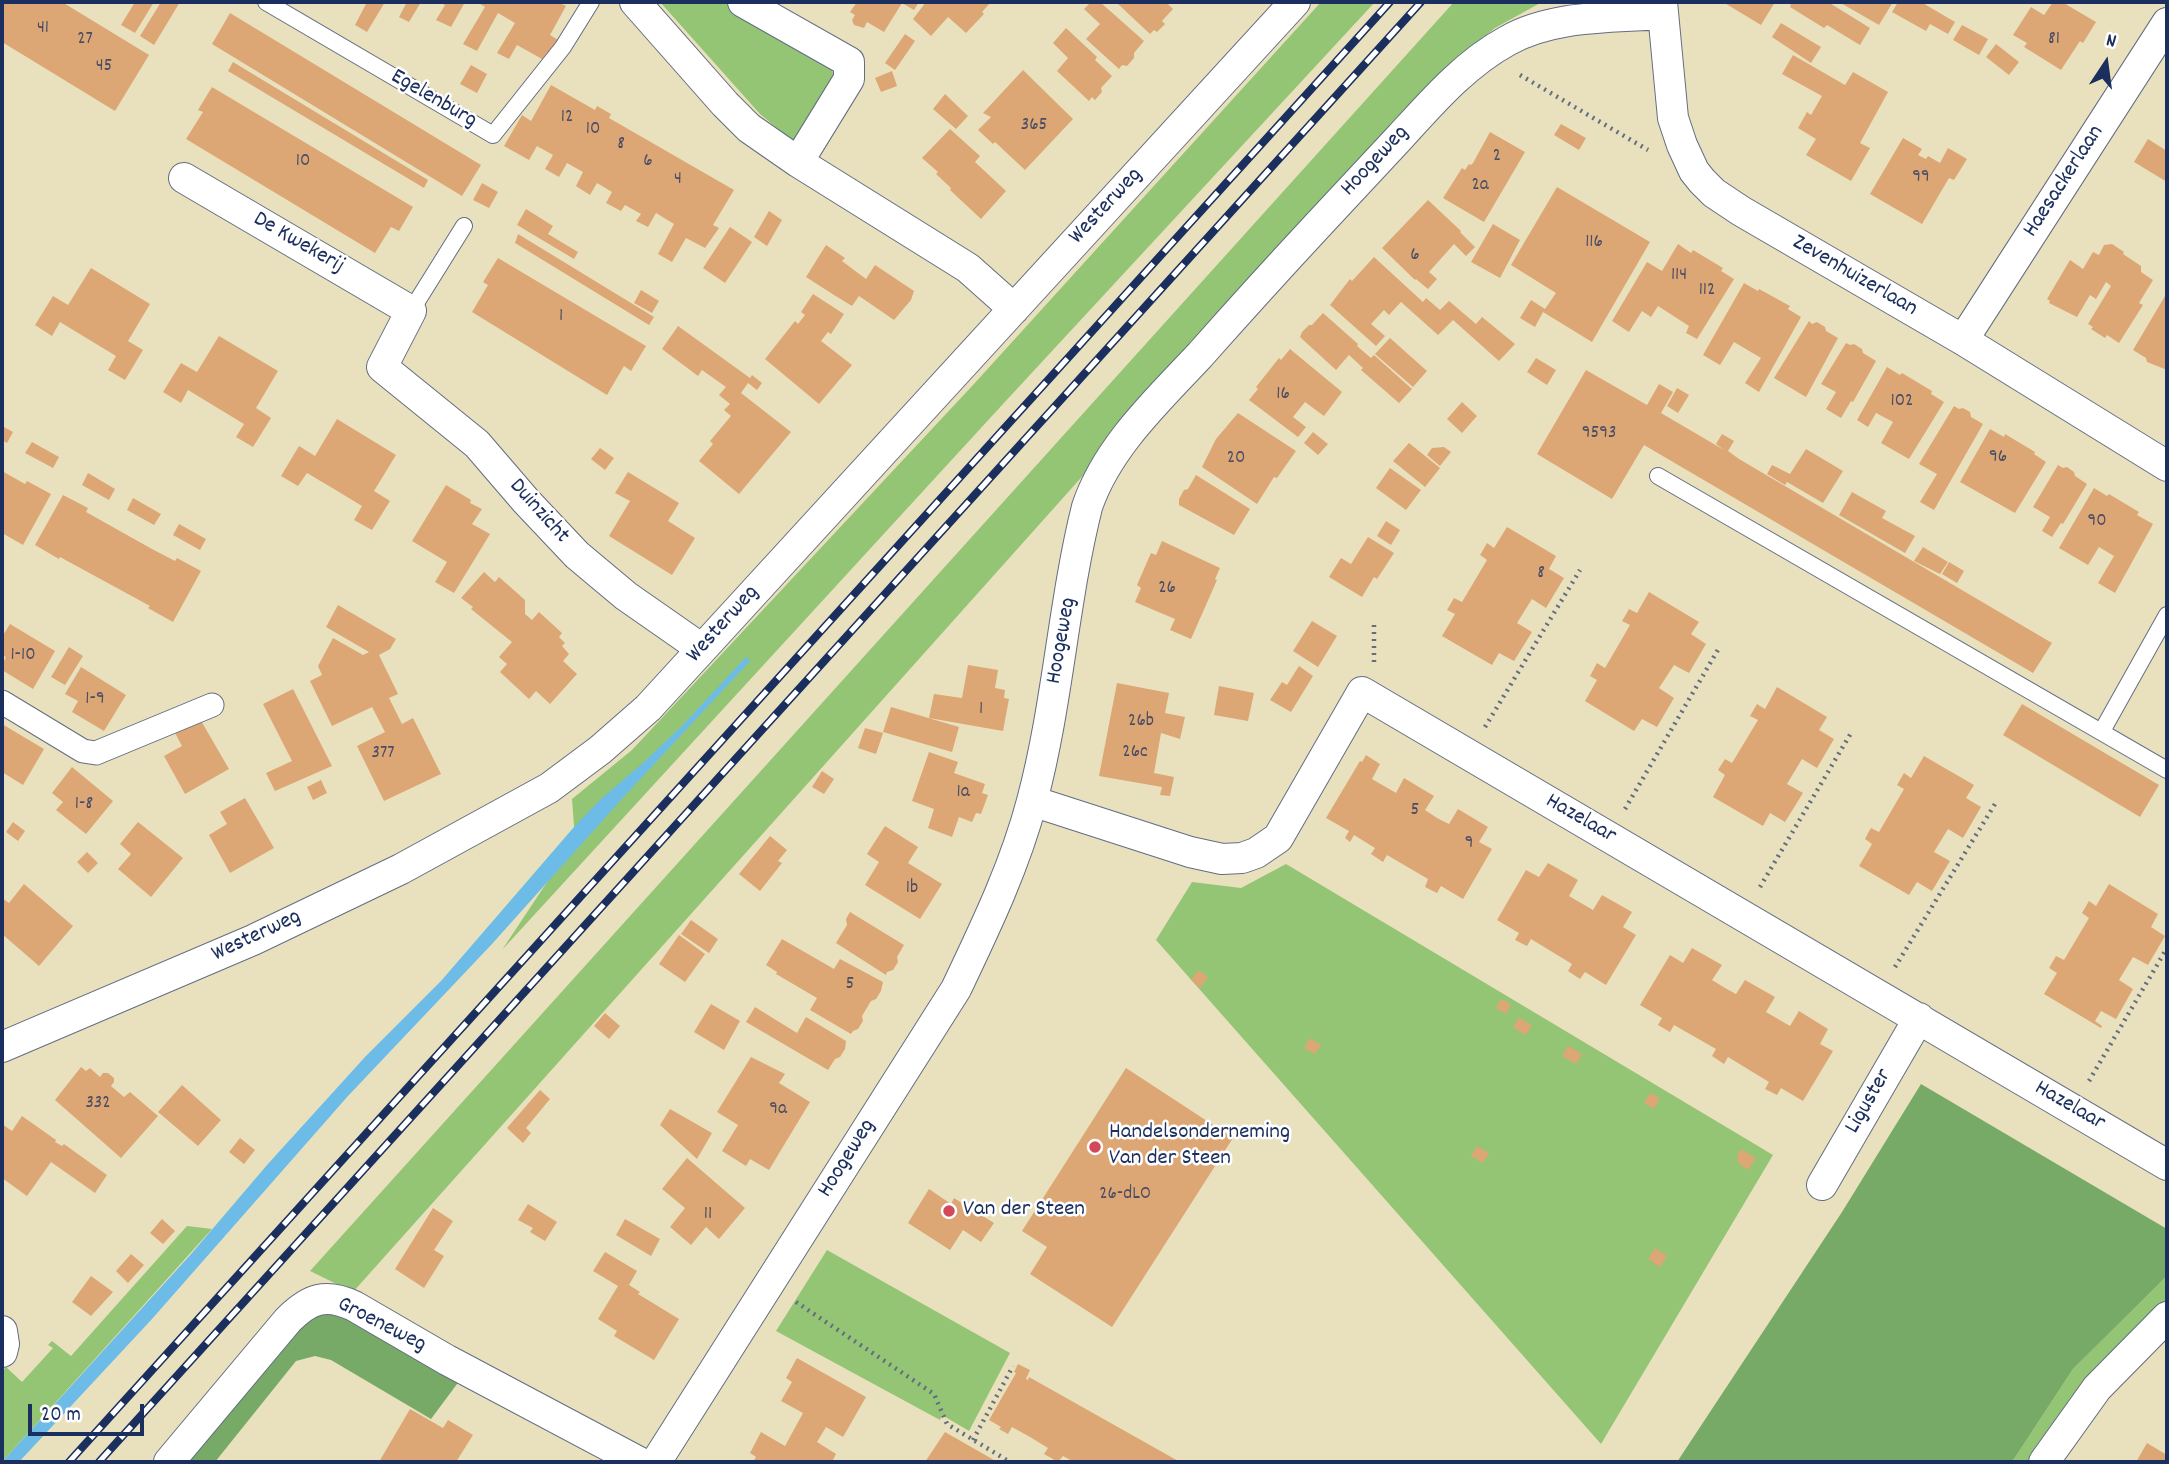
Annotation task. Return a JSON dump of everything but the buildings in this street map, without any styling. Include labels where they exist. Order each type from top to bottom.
[{"type":"street","points":[[635,2],[749,128],[798,162],[968,268],[1014,309]]},
{"type":"street","points":[[743,2],[849,62],[849,79],[798,162]]},
{"type":"street","name":"Westerweg","points":[[2,1047],[253,940],[401,869],[549,788],[600,750],[648,708],[1295,2]]},
{"type":"street","name":"Hoogeweg","points":[[656,1462],[956,989],[1005,883],[1032,801],[1083,522],[1100,477],[1140,420],[1460,74],[1486,54],[1526,31],[1554,23],[1662,8]]},
{"type":"street","name":"Zevenhuizerlaan","points":[[1662,8],[1673,118],[1682,145],[1702,181],[1727,202],[1963,341],[2167,466]]},
{"type":"street","name":"Haesackerlaan","points":[[1963,341],[2167,23]]},
{"type":"street","name":"De Kwekerij","points":[[184,178],[411,311]]},
{"type":"street","name":"Duinzicht","points":[[411,311],[383,366],[477,444],[577,555],[626,596],[702,649]]},
{"type":"street","name":"Hazelaar","points":[[1032,801],[1190,852],[1222,859],[1242,858],[1268,846],[1278,838],[1362,692],[2167,1165]]},
{"type":"street","points":[[2,702],[83,751],[96,752],[212,705]]},
{"type":"street","name":"Liguster","points":[[1822,1185],[1919,1018]]},
{"type":"street","name":"Groeneweg","points":[[169,1462],[288,1320],[314,1301],[326,1298],[340,1300],[354,1307],[447,1360],[639,1462]]},
{"type":"street","points":[[2044,1462],[2097,1388],[2167,1317]]},
{"type":"street","points":[[2,1331],[2,1352]]},
{"type":"lane","name":"Egelenburg","points":[[266,2],[493,135],[563,47],[591,2]]},
{"type":"lane","points":[[411,311],[464,226]]},
{"type":"lane","points":[[1658,477],[2167,770]]},
{"type":"lane","points":[[2102,731],[2167,615]]},
{"type":"path","points":[[1486,54],[1674,166],[1691,164]]},
{"type":"path","points":[[1468,754],[1580,570]]},
{"type":"path","points":[[1609,837],[1719,648]]},
{"type":"path","points":[[1743,915],[1851,733]]},
{"type":"path","points":[[1878,995],[1995,804]]},
{"type":"path","points":[[2073,1109],[2167,948]]},
{"type":"path","points":[[769,1284],[934,1394],[947,1424],[1010,1462]]},
{"type":"path","points":[[973,1440],[1013,1366]]},
{"type":"green space","points":[[660,2],[728,2],[831,62],[835,86],[795,143],[760,114]]},
{"type":"green space","points":[[1321,2],[1375,2],[502,950],[575,840],[572,799],[632,750],[973,385]]},
{"type":"green space","points":[[1454,2],[1542,2],[1495,28],[1451,64],[353,1292],[310,1271]]},
{"type":"green space","points":[[1286,864],[1773,1155],[1601,1444],[1156,940],[1192,882],[1241,888]]},
{"type":"green space","points":[[1921,1084],[2167,1229],[2167,1276],[2073,1369],[2012,1462],[1677,1462],[1842,1212]]},
{"type":"green space","points":[[187,1226],[212,1229],[2,1462],[2,1372],[6,1367],[22,1382],[53,1348],[48,1345],[52,1341],[71,1356]]},
{"type":"green space","points":[[827,1250],[1010,1353],[969,1431],[942,1415],[940,1420],[776,1331]]},
{"type":"green space","points":[[2167,1276],[2167,1300],[2096,1367],[2070,1401],[2032,1462],[2012,1462],[2073,1369]]},
{"type":"green space","points":[[344,1311],[460,1380],[431,1419],[331,1360],[315,1356],[296,1361],[215,1462],[180,1462],[303,1319]]},
{"type":"water","points":[[746,657],[750,661],[492,944],[348,1096],[152,1319],[19,1462],[2,1462],[365,1057],[441,981],[574,827],[683,725]]},
{"type":"railway","points":[[69,1462],[1390,2]]},
{"type":"railway","points":[[99,1462],[1421,2]]},
{"type":"place","name":"Handelsonderneming Van der Steen","points":[[1095,1147]]},
{"type":"place","name":"Van der Steen","points":[[949,1211]]}]
